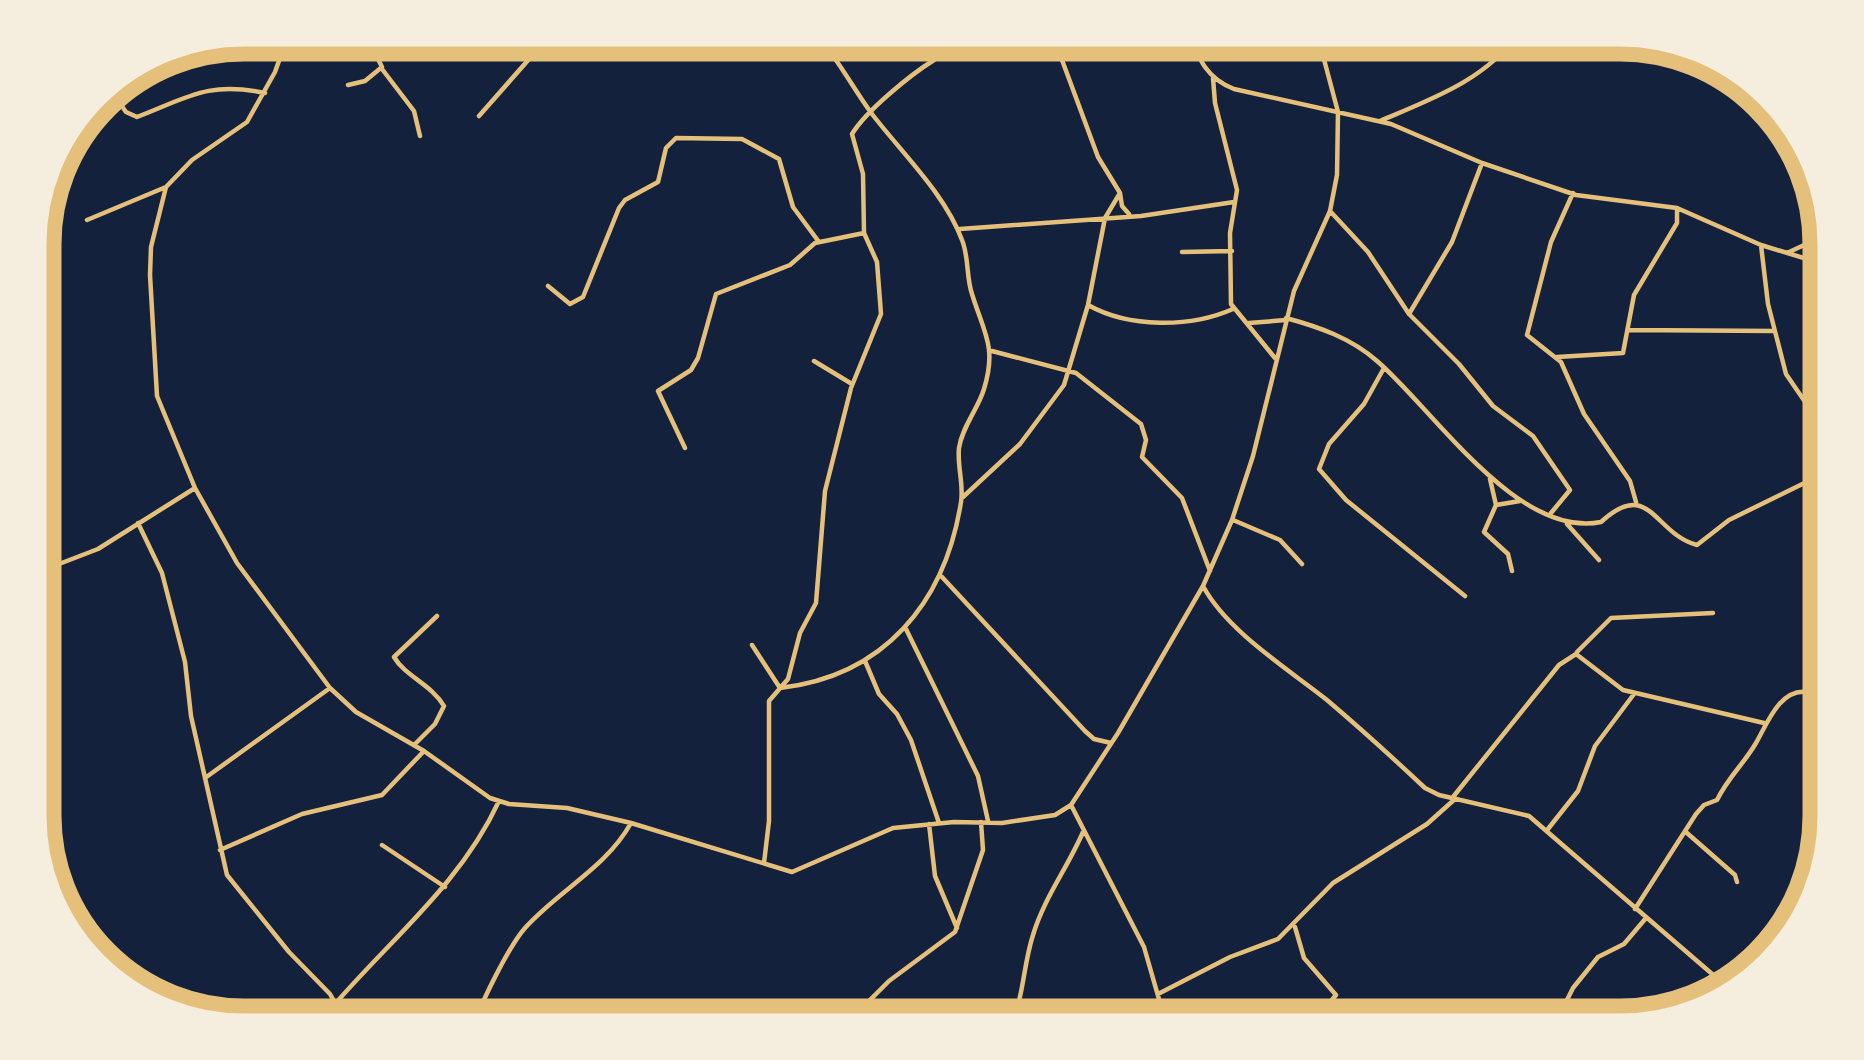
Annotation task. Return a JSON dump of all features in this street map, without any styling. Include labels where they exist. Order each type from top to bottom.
[{"type":"street","points":[[281,54],[248,122],[181,169],[166,188],[151,247],[148,298],[161,412],[195,488],[237,563],[330,688],[356,712],[499,801],[567,808],[631,823],[792,872],[884,831],[939,823],[1003,824],[1055,815],[1072,805],[1203,586],[1232,520],[1253,456],[1286,319],[1309,251],[1330,211],[1337,175],[1338,112],[1323,54]]},
{"type":"street","points":[[378,54],[382,69],[411,106],[420,136]]},
{"type":"street","points":[[479,116],[534,54]]},
{"type":"street","points":[[780,688],[825,681],[893,642],[941,575],[963,497],[959,445],[981,398],[992,351],[971,292],[966,253],[957,230],[833,54]]},
{"type":"street","points":[[837,58],[841,54]]},
{"type":"street","points":[[932,54],[936,58]]},
{"type":"street","points":[[764,863],[770,821],[769,701],[788,679],[800,633],[818,593],[825,490],[852,384],[881,314],[877,262],[864,233],[863,174],[852,134],[871,112],[947,54]]},
{"type":"street","points":[[1060,54],[1098,157],[1131,217]]},
{"type":"street","points":[[1198,54],[1213,78],[1234,89],[1380,121],[1573,194],[1677,208],[1761,245],[1810,260]]},
{"type":"street","points":[[1380,121],[1437,98],[1484,71],[1500,54]]},
{"type":"street","points":[[348,85],[365,81],[382,69]]},
{"type":"street","points":[[1213,78],[1236,180],[1233,309],[1275,358]]},
{"type":"street","points":[[119,101],[137,118],[174,99],[212,90],[265,93]]},
{"type":"street","points":[[548,286],[565,302],[579,301],[619,208],[658,182],[666,148],[676,138],[742,139],[779,159],[793,207],[819,242]]},
{"type":"street","points":[[1409,314],[1452,242],[1482,163]]},
{"type":"street","points":[[87,220],[166,188]]},
{"type":"street","points":[[963,497],[1020,445],[1064,385],[1088,305],[1105,218],[1120,193]]},
{"type":"street","points":[[1573,194],[1551,242],[1527,330],[1529,338],[1557,357],[1593,430],[1630,481],[1637,505]]},
{"type":"street","points":[[957,230],[1131,217],[1234,202]]},
{"type":"street","points":[[1557,357],[1617,356],[1625,350],[1634,295],[1677,223],[1677,208]]},
{"type":"street","points":[[1330,211],[1368,252],[1409,314],[1459,364],[1479,393],[1531,434],[1555,465],[1570,490],[1550,515]]},
{"type":"street","points":[[685,448],[658,391],[691,370],[712,299],[721,291],[797,262],[819,242],[864,233]]},
{"type":"street","points":[[1787,253],[1810,243]]},
{"type":"street","points":[[1761,245],[1774,331],[1788,381],[1810,409]]},
{"type":"street","points":[[1182,252],[1232,251]]},
{"type":"street","points":[[1088,305],[1140,322],[1201,319],[1233,309]]},
{"type":"street","points":[[1249,323],[1286,319],[1337,334],[1384,368],[1489,475],[1522,501],[1562,521],[1599,560]]},
{"type":"street","points":[[1629,330],[1774,331]]},
{"type":"street","points":[[992,351],[1069,371],[1141,424],[1145,463],[1183,498],[1210,571]]},
{"type":"street","points":[[814,361],[852,384]]},
{"type":"street","points":[[1384,368],[1364,404],[1329,445],[1319,469],[1346,500],[1465,596]]},
{"type":"street","points":[[1489,475],[1496,505],[1485,535],[1508,554],[1512,572]]},
{"type":"street","points":[[1562,521],[1595,524],[1615,508],[1637,505],[1696,545],[1729,520],[1810,480]]},
{"type":"street","points":[[54,569],[98,549],[195,488]]},
{"type":"street","points":[[1496,505],[1522,501]]},
{"type":"street","points":[[1232,520],[1280,540],[1302,564]]},
{"type":"street","points":[[138,523],[162,573],[187,672],[191,716],[220,850],[235,887],[335,1004],[445,887],[470,856],[499,801]]},
{"type":"street","points":[[941,575],[1094,739],[1111,743]]},
{"type":"street","points":[[1203,586],[1209,598],[1279,665],[1425,788],[1529,816],[1718,978]]},
{"type":"street","points":[[1158,994],[1230,957],[1266,945],[1294,925],[1333,884],[1427,824],[1559,665],[1611,619],[1713,613]]},
{"type":"street","points":[[414,745],[435,724],[444,706],[394,657],[437,616]]},
{"type":"street","points":[[864,1006],[889,981],[949,940],[983,850],[978,776],[906,628]]},
{"type":"street","points":[[752,645],[780,688]]},
{"type":"street","points":[[1576,654],[1613,685],[1764,723]]},
{"type":"street","points":[[865,659],[879,694],[911,740],[939,823]]},
{"type":"street","points":[[205,778],[330,688]]},
{"type":"street","points":[[1634,909],[1704,805],[1718,800],[1726,778],[1764,723],[1787,698],[1800,691],[1810,694]]},
{"type":"street","points":[[1549,830],[1578,790],[1600,737],[1636,692]]},
{"type":"street","points":[[1748,721],[1760,734]]},
{"type":"street","points":[[220,850],[302,814],[382,795],[424,751]]},
{"type":"street","points":[[1072,805],[1144,947],[1161,1006]]},
{"type":"street","points":[[480,1006],[526,927],[616,847],[631,823]]},
{"type":"street","points":[[929,824],[935,876],[957,928]]},
{"type":"street","points":[[1019,1006],[1039,917],[1083,830]]},
{"type":"street","points":[[1687,833],[1735,874],[1737,881]]},
{"type":"street","points":[[382,845],[445,887]]},
{"type":"street","points":[[1564,1006],[1598,957],[1624,944],[1646,918]]},
{"type":"street","points":[[1294,925],[1304,958],[1336,995],[1327,1006]]}]
